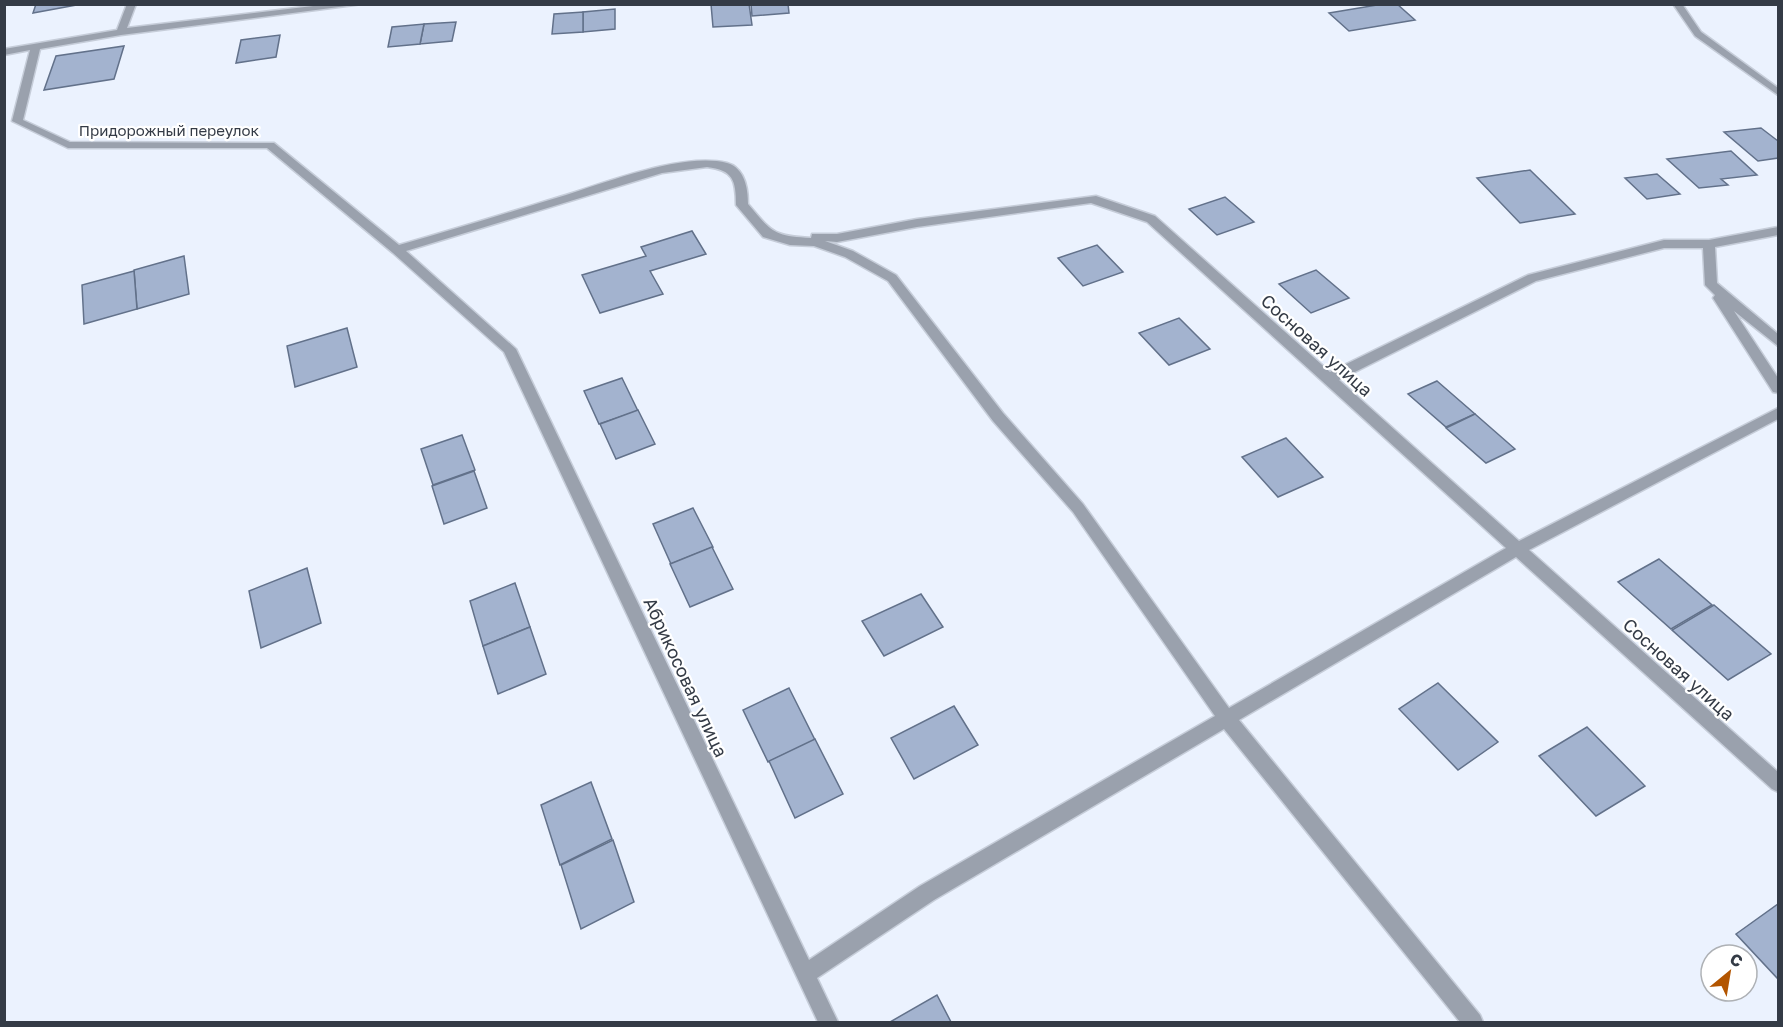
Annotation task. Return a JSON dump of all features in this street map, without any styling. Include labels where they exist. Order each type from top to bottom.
[{"type":"street","points":[[121,32],[132,4]]},
{"type":"street","points":[[4,52],[121,32],[358,4]]},
{"type":"street","points":[[1677,4],[1698,34],[1779,92]]},
{"type":"street","name":"Придорожный переулок","points":[[36,47],[17,121],[68,146],[270,145],[397,250],[509,349]]},
{"type":"street","points":[[397,250],[661,170],[707,164],[726,166],[737,176],[742,188],[742,205],[767,234],[790,241],[815,242],[849,254],[892,278],[998,417],[1078,508],[1227,719],[1473,1023]]},
{"type":"street","name":"Сосновая улица","points":[[773,236],[837,238],[917,223],[1092,199],[1151,219],[1779,783]]},
{"type":"street","points":[[1329,379],[1532,278],[1664,244],[1709,244],[1779,231]]},
{"type":"street","points":[[1709,244],[1711,285],[1779,388]]},
{"type":"street","points":[[1711,285],[1779,341]]},
{"type":"street","name":"Абрикосовая улица","points":[[509,349],[828,1023]]},
{"type":"street","points":[[805,974],[927,893],[1517,549],[1779,413]]},
{"type":"building","points":[[36,4],[82,4],[33,13]]},
{"type":"building","points":[[711,4],[749,4],[752,25],[713,27]]},
{"type":"building","points":[[751,4],[788,4],[789,13],[752,16]]},
{"type":"building","points":[[1383,4],[1397,4],[1415,20],[1349,31],[1329,13]]},
{"type":"building","points":[[615,9],[615,29],[583,32],[583,12]]},
{"type":"building","points":[[583,12],[583,32],[552,34],[554,14]]},
{"type":"building","points":[[456,22],[452,41],[420,44],[424,24]]},
{"type":"building","points":[[424,24],[420,44],[388,47],[392,27]]},
{"type":"building","points":[[280,35],[276,57],[236,63],[241,40]]},
{"type":"building","points":[[124,46],[114,79],[44,90],[56,56]]},
{"type":"building","points":[[1761,128],[1778,141],[1778,158],[1758,161],[1724,132]]},
{"type":"building","points":[[1731,151],[1757,175],[1721,179],[1728,185],[1699,188],[1667,159]]},
{"type":"building","points":[[1530,170],[1575,214],[1520,223],[1477,178]]},
{"type":"building","points":[[1657,174],[1680,194],[1647,199],[1625,178]]},
{"type":"building","points":[[1225,197],[1254,222],[1217,235],[1189,209]]},
{"type":"building","points":[[692,231],[706,254],[650,271],[663,294],[600,313],[582,275],[646,256],[641,247]]},
{"type":"building","points":[[1097,245],[1123,272],[1083,286],[1058,258]]},
{"type":"building","points":[[184,256],[189,294],[137,309],[134,270]]},
{"type":"building","points":[[1316,270],[1349,298],[1311,313],[1279,284]]},
{"type":"building","points":[[134,271],[137,309],[84,324],[82,285]]},
{"type":"building","points":[[1179,318],[1210,349],[1169,365],[1139,333]]},
{"type":"building","points":[[347,328],[357,367],[295,387],[287,346]]},
{"type":"building","points":[[622,378],[638,411],[599,424],[584,391]]},
{"type":"building","points":[[1437,381],[1475,414],[1446,427],[1408,394]]},
{"type":"building","points":[[638,410],[655,444],[616,459],[600,424]]},
{"type":"building","points":[[1475,414],[1515,449],[1486,463],[1446,428]]},
{"type":"building","points":[[462,435],[475,470],[433,485],[421,449]]},
{"type":"building","points":[[1286,438],[1323,477],[1278,497],[1242,457]]},
{"type":"building","points":[[474,471],[487,508],[444,524],[432,486]]},
{"type":"building","points":[[693,508],[713,547],[671,564],[653,524]]},
{"type":"building","points":[[712,547],[733,589],[690,607],[670,564]]},
{"type":"building","points":[[1659,559],[1712,605],[1671,629],[1618,582]]},
{"type":"building","points":[[307,568],[321,623],[261,648],[249,591]]},
{"type":"building","points":[[515,583],[530,627],[483,646],[470,601]]},
{"type":"building","points":[[921,594],[943,627],[884,656],[862,621]]},
{"type":"building","points":[[1714,605],[1771,654],[1728,680],[1672,630]]},
{"type":"building","points":[[530,627],[546,674],[498,694],[483,646]]},
{"type":"building","points":[[1438,683],[1498,742],[1458,770],[1399,709]]},
{"type":"building","points":[[789,688],[815,740],[768,762],[743,710]]},
{"type":"building","points":[[954,706],[978,745],[914,779],[891,738]]},
{"type":"building","points":[[1587,727],[1645,786],[1596,816],[1539,756]]},
{"type":"building","points":[[815,739],[843,794],[795,818],[769,761]]},
{"type":"building","points":[[591,782],[612,839],[560,865],[541,805]]},
{"type":"building","points":[[613,840],[634,902],[581,929],[561,865]]},
{"type":"building","points":[[1778,904],[1778,979],[1759,959],[1759,943],[1744,943],[1736,934]]},
{"type":"building","points":[[937,995],[951,1022],[890,1022]]}]
